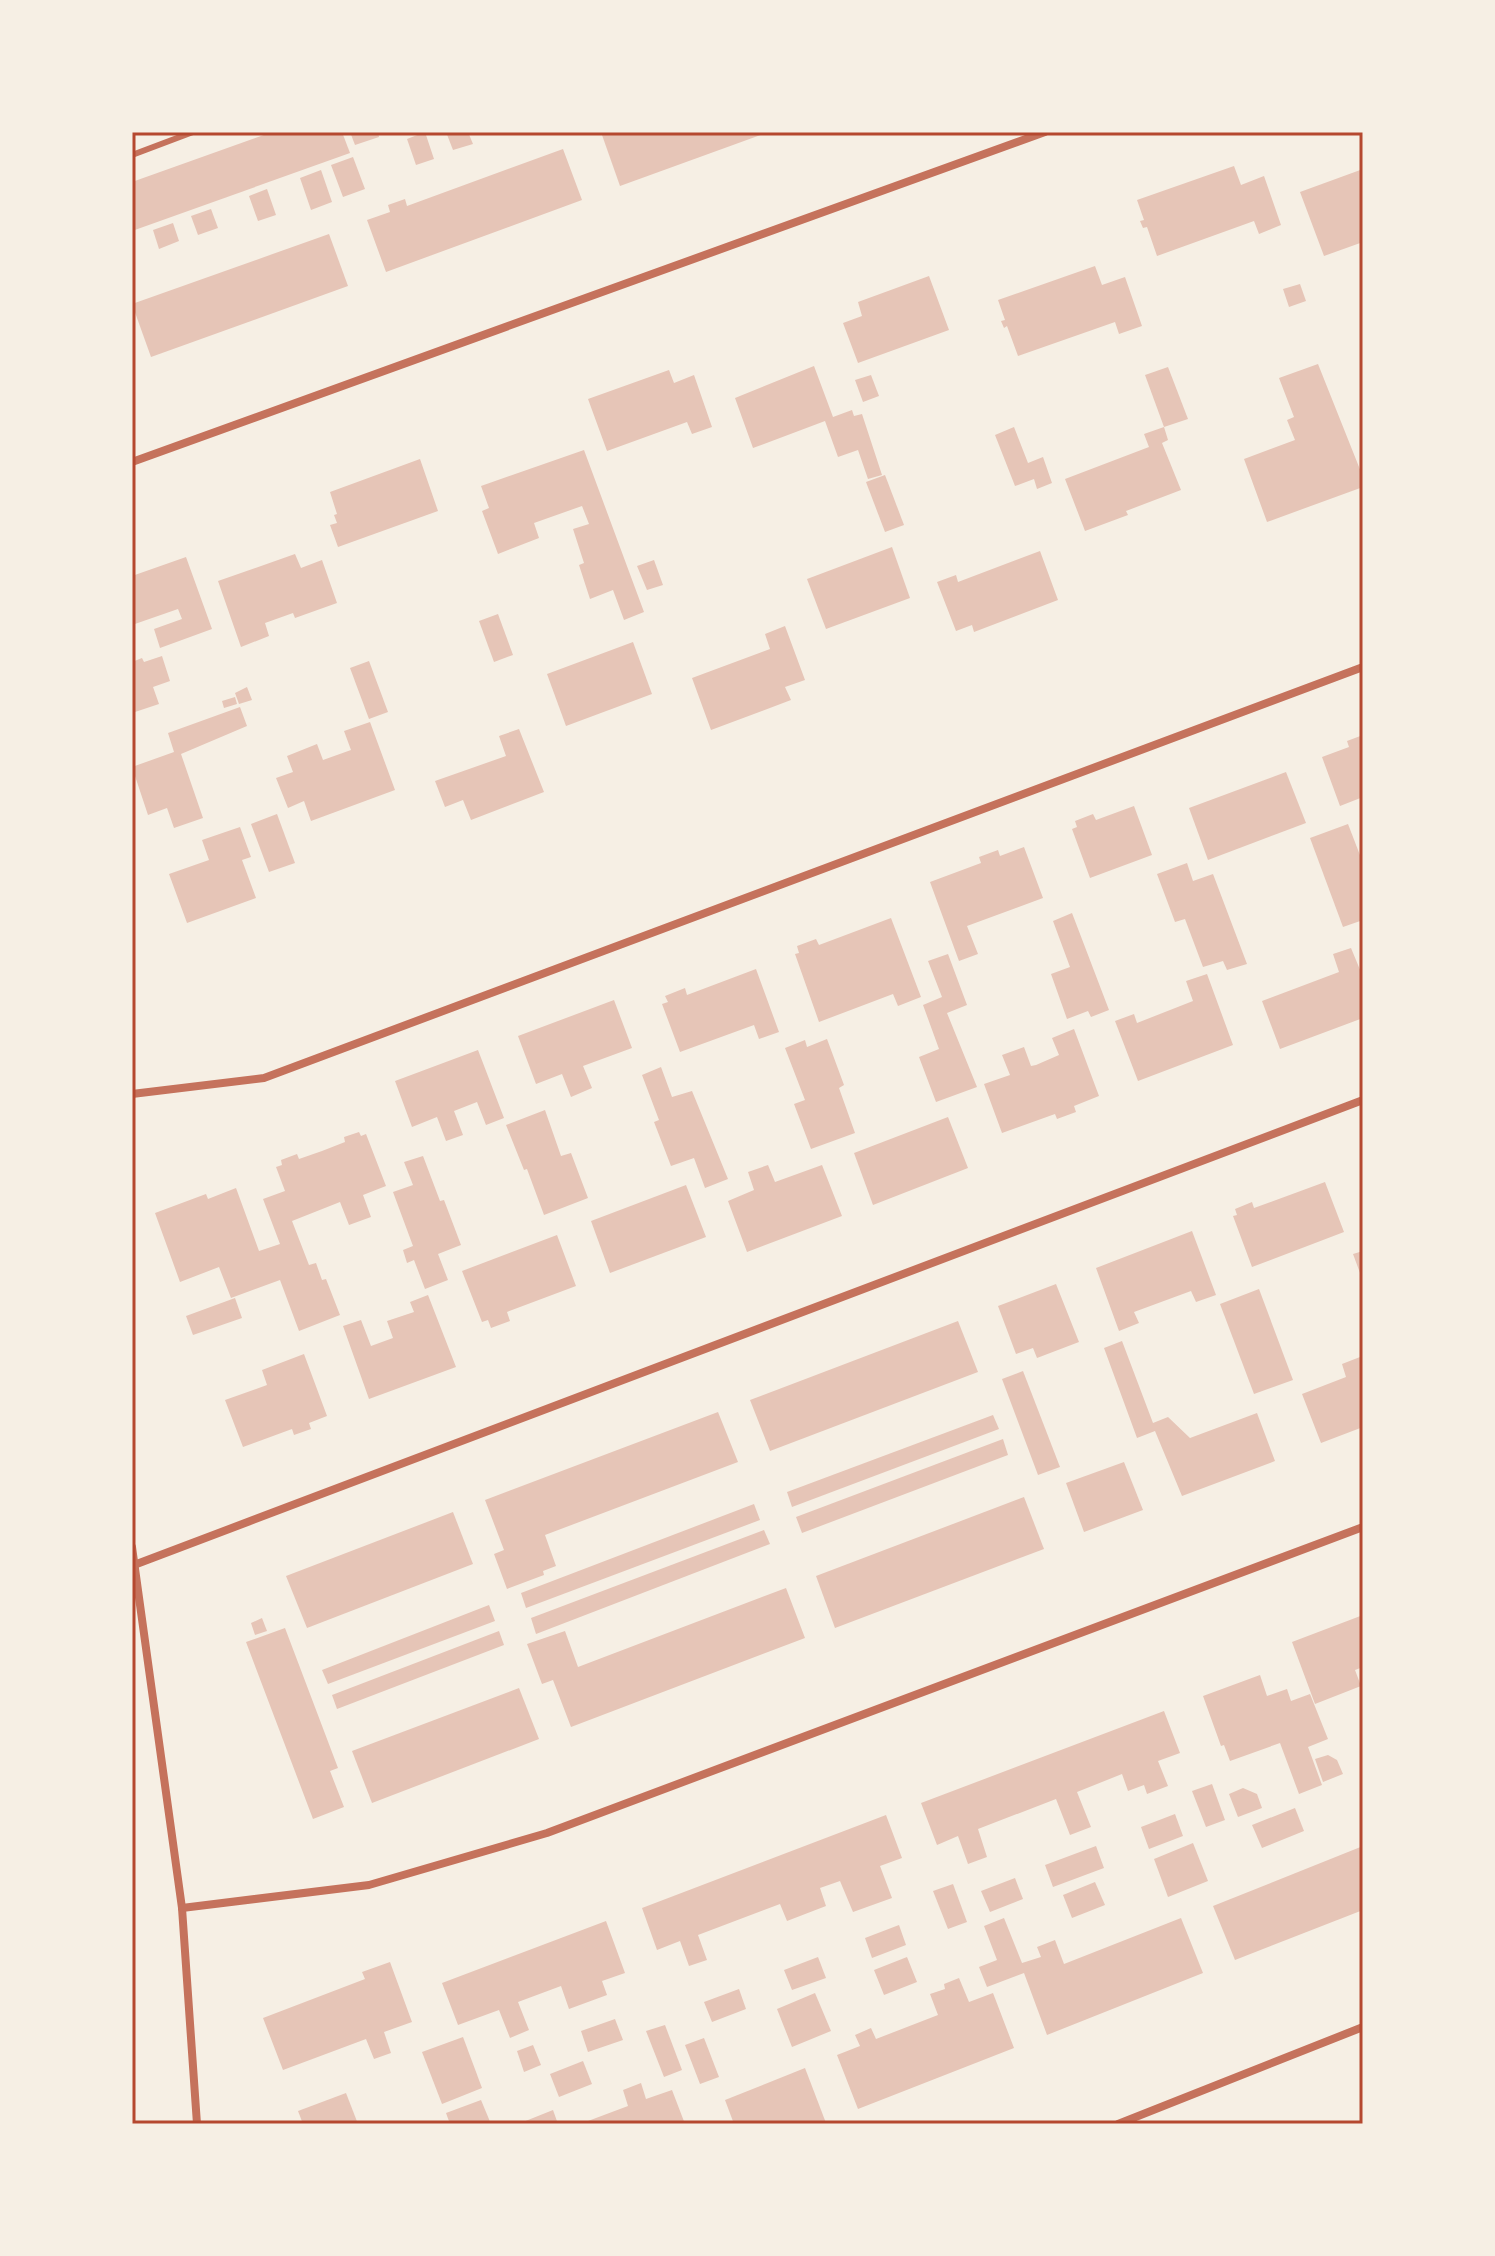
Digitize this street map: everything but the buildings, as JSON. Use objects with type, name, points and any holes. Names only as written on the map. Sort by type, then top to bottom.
[{"type":"street","points":[[132,462],[1045,132]]},
{"type":"street","points":[[132,1094],[264,1078],[1363,667]]},
{"type":"street","points":[[134,1565],[1363,1100]]},
{"type":"street","points":[[182,1908],[369,1885],[547,1833],[1363,1527]]},
{"type":"street","points":[[132,1547],[182,1908],[197,2124]]},
{"type":"street","points":[[1118,2124],[1363,2027]]},
{"type":"lane","points":[[132,155],[193,132]]}]
